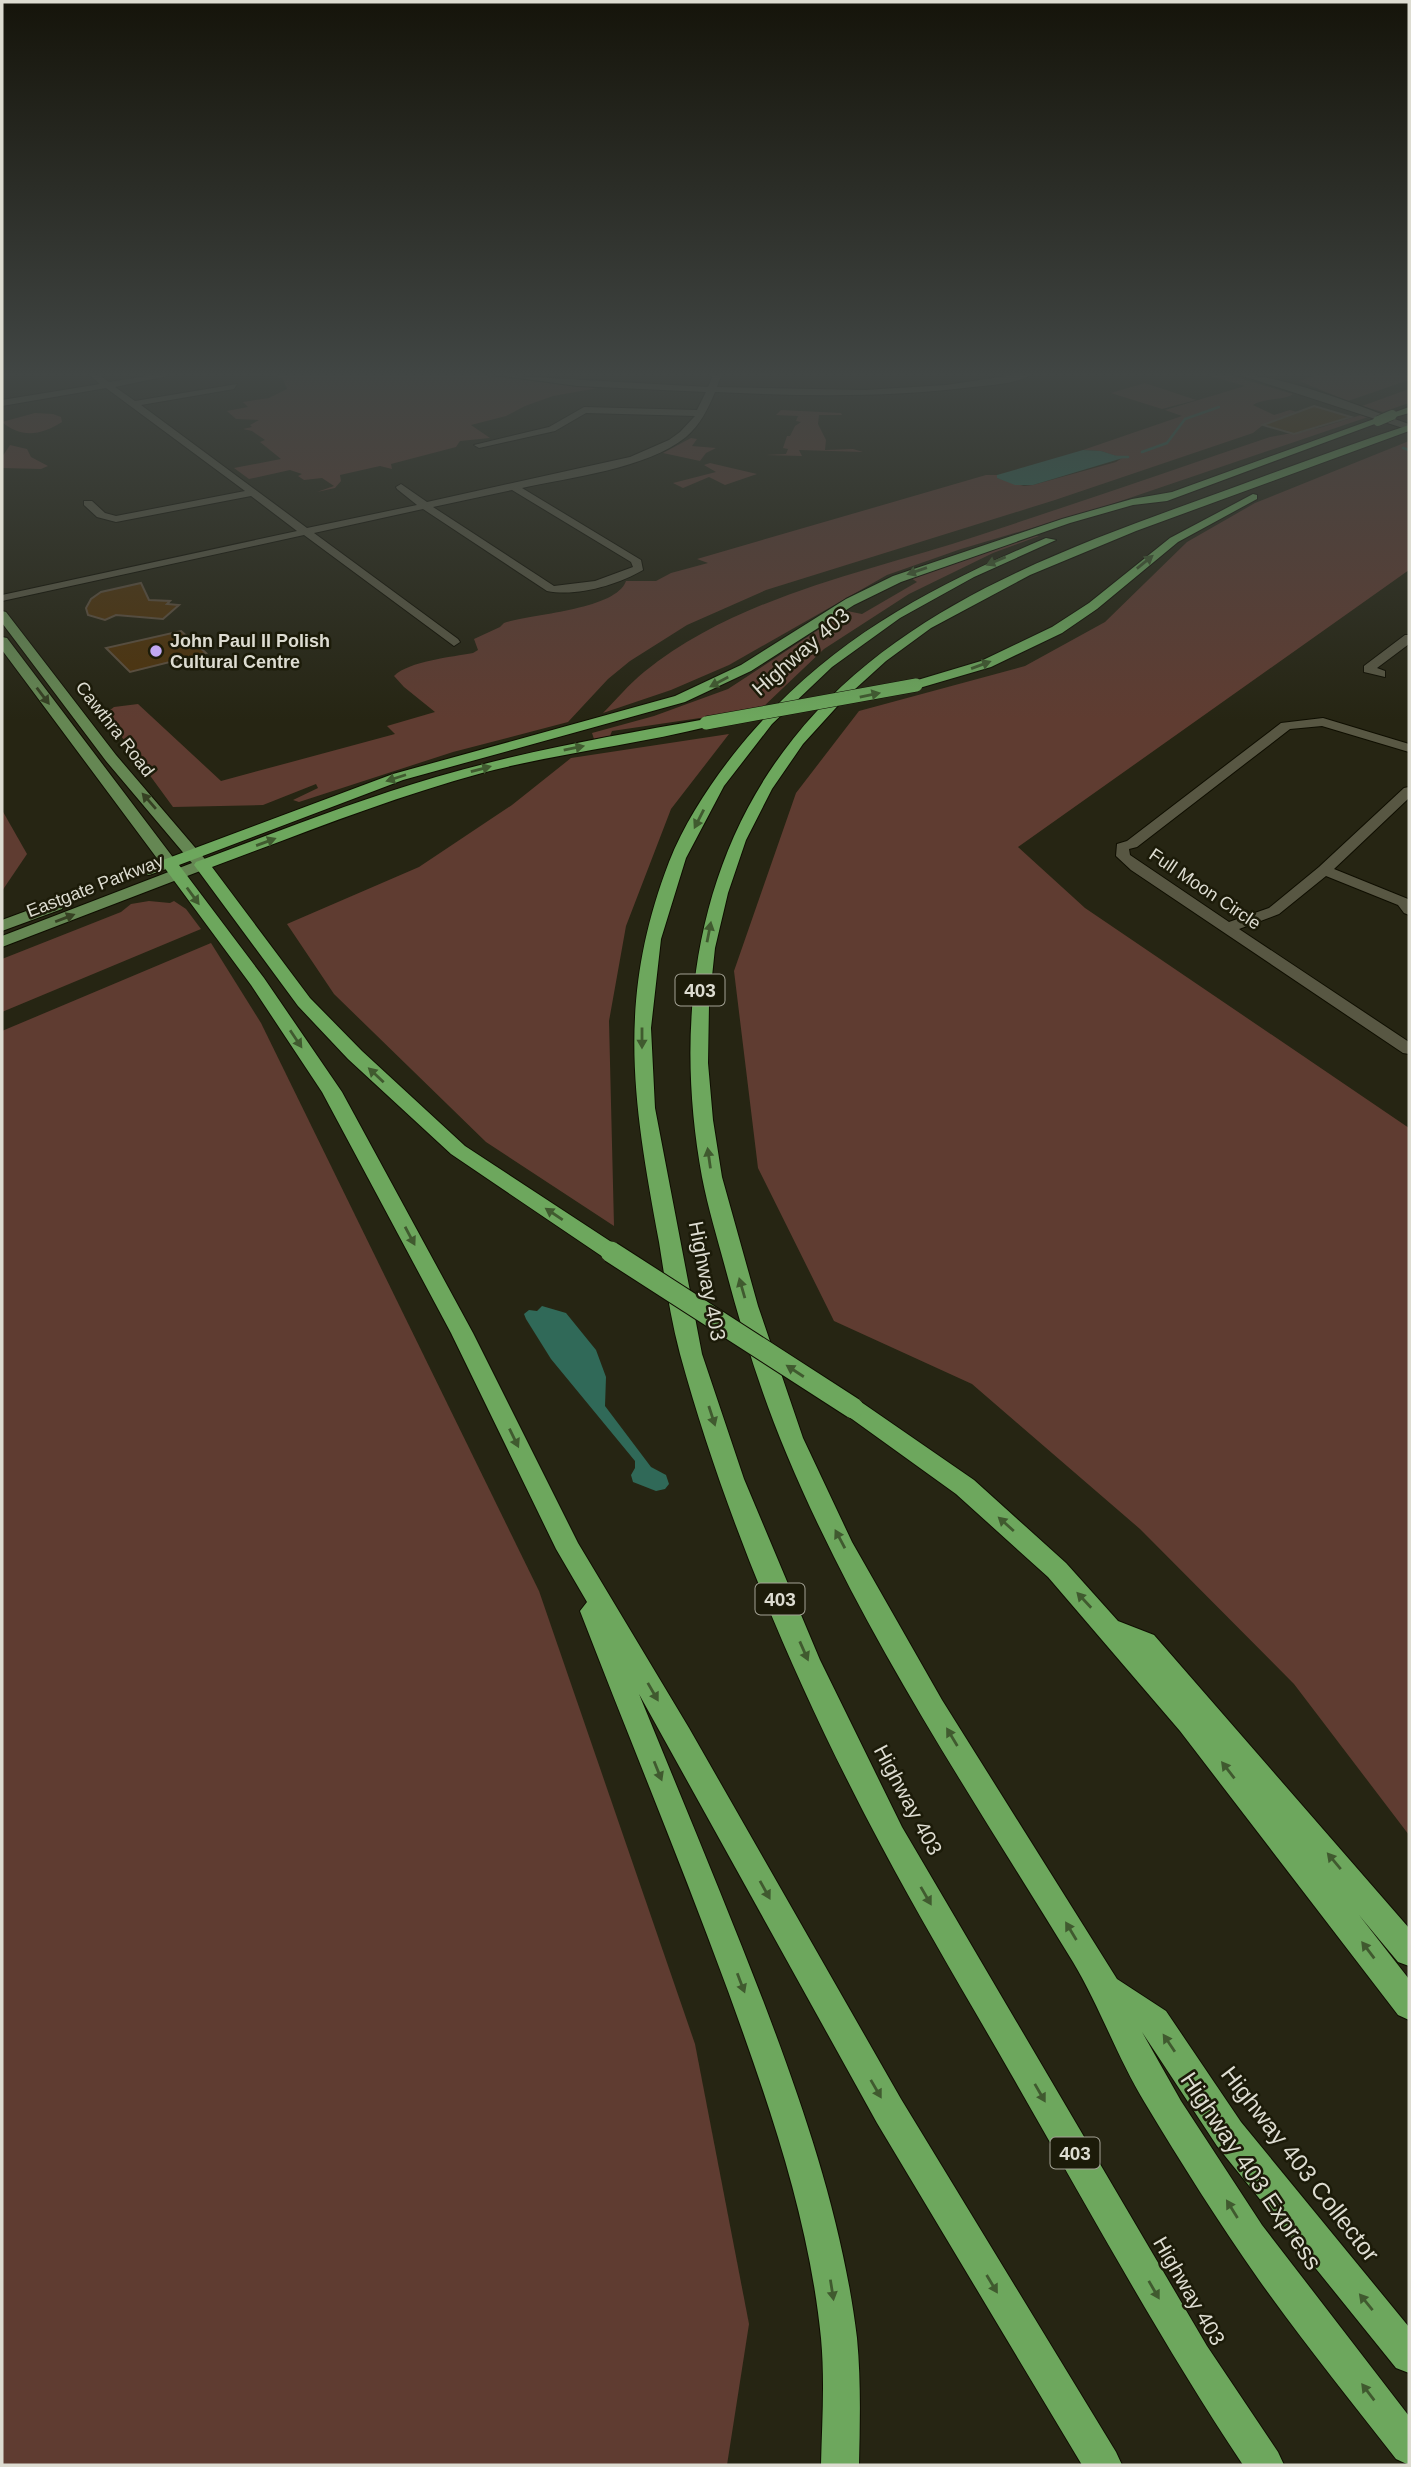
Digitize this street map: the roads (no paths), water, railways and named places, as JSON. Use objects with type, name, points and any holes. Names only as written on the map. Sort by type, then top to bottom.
[{"type":"highway","name":"Highway 403","points":[[1187,490],[1024,550],[957,578],[902,609],[846,647],[770,716],[716,787],[672,878],[654,940],[647,982],[642,1026],[642,1072],[648,1143],[690,1352],[739,1499],[776,1590],[849,1752],[892,1837],[1187,2347],[1265,2465]]},
{"type":"highway","name":"Highway 403","points":[[1107,1990],[893,1641],[814,1490],[782,1413],[749,1315],[712,1174],[700,1073],[699,1011],[705,953],[722,883],[744,826],[778,768],[813,723],[850,684],[881,658],[946,612],[1032,568],[1088,544],[1236,490]]},
{"type":"highway","points":[[197,859],[476,770],[574,747],[850,699],[916,685],[993,661],[1057,630],[1093,606],[1174,540],[1234,506],[1269,490]]},
{"type":"highway","points":[[197,859],[398,776],[680,699],[711,687],[746,668],[850,602],[897,579],[1003,541],[1106,509],[1174,495]]},
{"type":"highway","points":[[197,859],[303,1002],[355,1055],[458,1150],[853,1408],[965,1487],[1057,1570],[1112,1629],[1190,1722],[1409,2004]]},
{"type":"highway","points":[[173,869],[332,1092],[462,1333],[569,1549],[679,1737],[889,2111],[1103,2465]]},
{"type":"highway","points":[[569,1549],[704,1886],[799,2147],[820,2223],[835,2312],[840,2357],[840,2465]]},
{"type":"highway","points":[[1112,1629],[1145,1643],[1409,1951]]},
{"type":"highway","name":"Highway 403 Collector","points":[[1107,1990],[1155,2022],[1229,2134],[1409,2355]]},
{"type":"highway","name":"Highway 403 Express","points":[[1107,1990],[1140,2063],[1251,2240],[1409,2446]]},
{"type":"main road","name":"Cawthra Road","points":[[2,615],[111,758],[197,859]]},
{"type":"main road","name":"Cawthra Road","points":[[2,641],[173,869]]},
{"type":"main road","name":"Eastgate Parkway","points":[[2,942],[197,859]]},
{"type":"main road","name":"Eastgate Parkway","points":[[2,926],[173,869]]},
{"type":"street","points":[[248,490],[454,642]]},
{"type":"street","points":[[405,490],[551,589],[563,590],[581,586],[639,568],[636,560],[520,490]]},
{"type":"street","points":[[2,598],[495,490]]},
{"type":"street","points":[[88,503],[100,516],[116,519],[252,493]]},
{"type":"street","points":[[1381,674],[1368,669],[1409,638]]},
{"type":"street","name":"Full Moon Circle","points":[[1409,748],[1323,722],[1286,726],[1132,844],[1122,847],[1123,856],[1136,867],[1409,1049]]},
{"type":"street","points":[[1226,928],[1274,911],[1324,870],[1409,791]]},
{"type":"street","points":[[1391,810],[1409,816]]},
{"type":"street","points":[[1324,870],[1403,902],[1409,910]]},
{"type":"water","points":[[542,1306],[566,1313],[596,1350],[606,1377],[605,1406],[651,1467],[666,1475],[669,1484],[665,1489],[656,1491],[633,1482],[631,1475],[635,1461],[551,1359],[526,1319],[524,1314],[529,1310],[537,1311]]},
{"type":"place","name":"John Paul II Polish Cultural Centre","points":[[156,651]]}]
